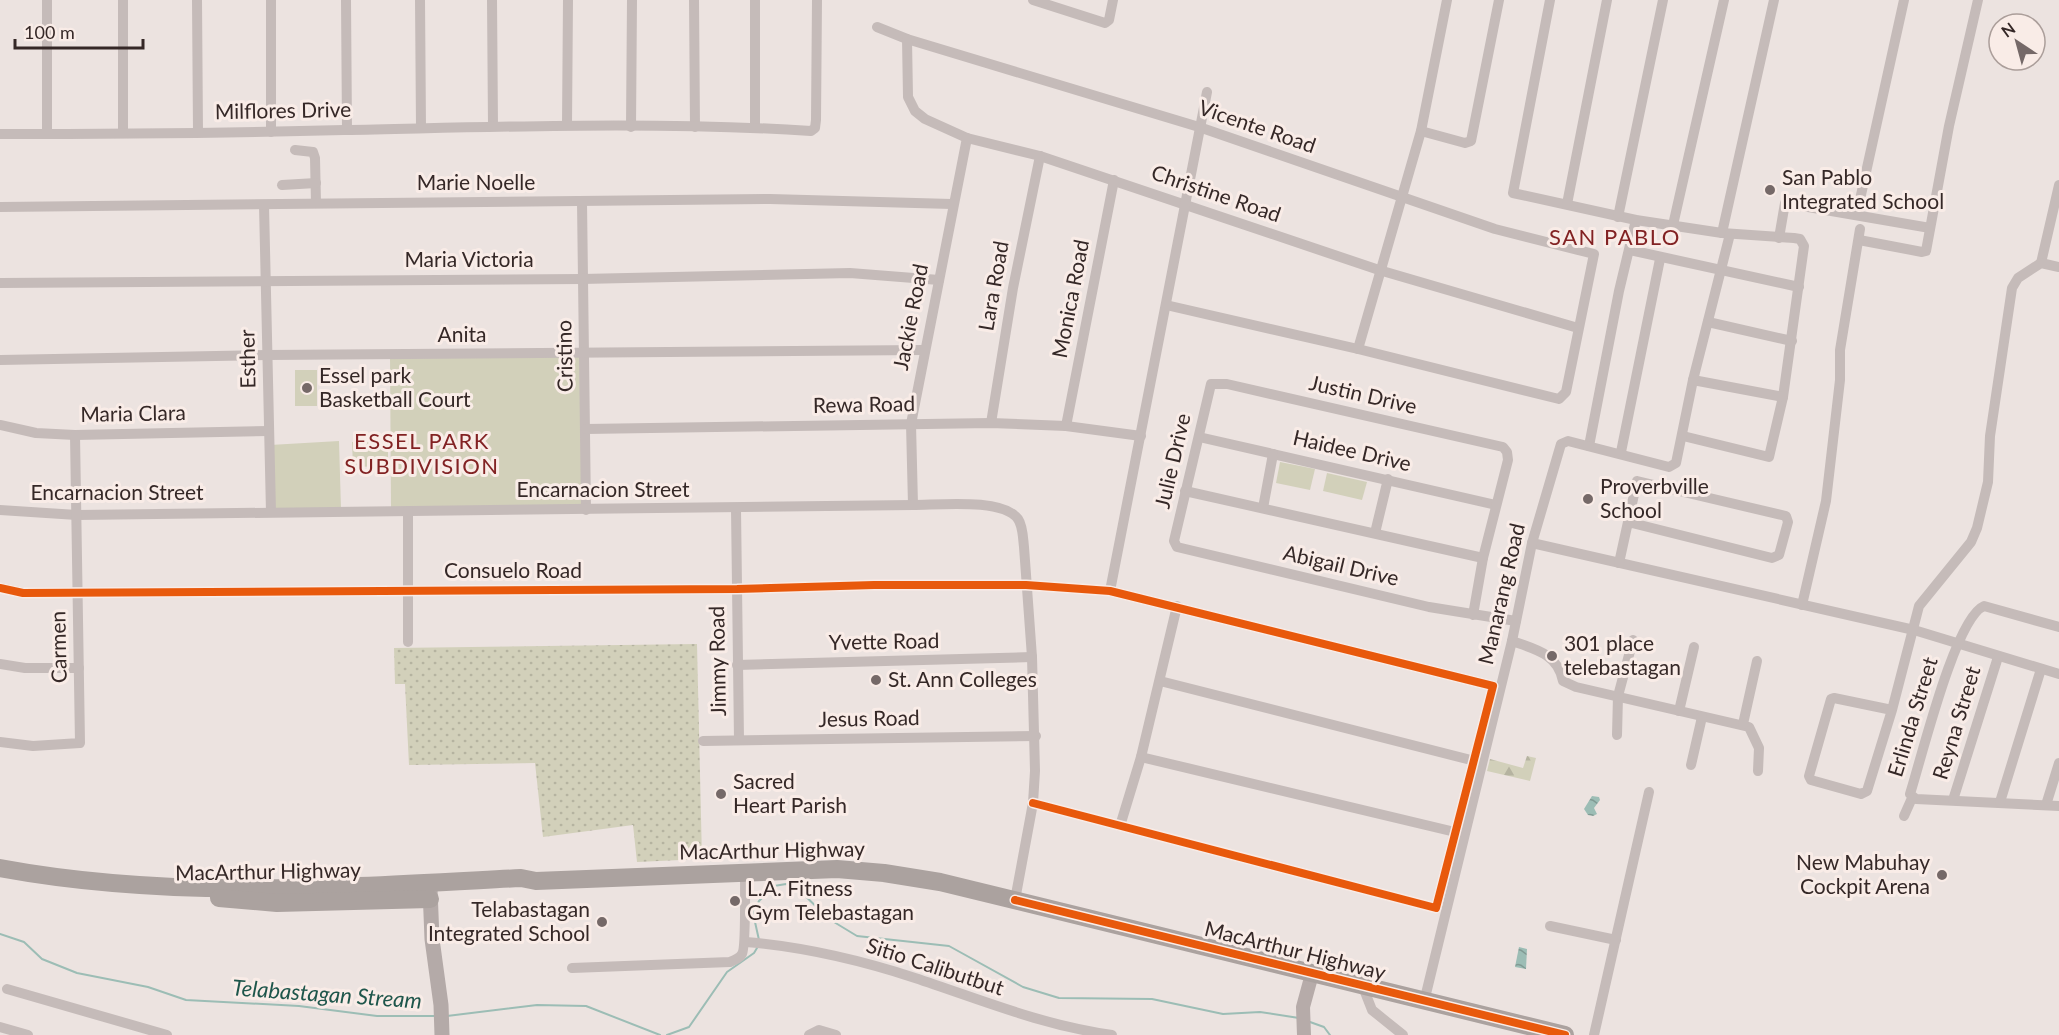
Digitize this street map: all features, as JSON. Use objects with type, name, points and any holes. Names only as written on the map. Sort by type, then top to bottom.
[{"type":"highway","name":"MacArthur Highway","points":[[1,874],[46,889],[209,897],[430,891],[521,878],[536,881],[745,872],[860,870],[926,879],[1565,1035]]},
{"type":"highway","name":"MacArthur Highway","points":[[1,874],[144,887],[430,891]]},
{"type":"main road","points":[[430,891],[432,939],[442,1030]]},
{"type":"street","points":[[47,0],[47,134]]},
{"type":"street","points":[[123,0],[123,132]]},
{"type":"street","points":[[197,0],[198,132]]},
{"type":"street","points":[[271,0],[271,132]]},
{"type":"street","points":[[346,0],[347,130]]},
{"type":"street","points":[[420,0],[421,127]]},
{"type":"street","points":[[492,0],[493,126]]},
{"type":"street","points":[[567,125],[568,0]]},
{"type":"street","points":[[631,127],[632,0]]},
{"type":"street","points":[[694,0],[694,128]]},
{"type":"street","points":[[755,0],[755,128]]},
{"type":"street","name":"Milflores Drive","points":[[0,134],[271,132],[567,125],[811,131],[815,128],[817,0]]},
{"type":"street","points":[[1033,0],[1105,23],[1108,20],[1113,0]]},
{"type":"street","points":[[1358,349],[1421,131],[1447,0]]},
{"type":"street","points":[[1421,131],[1465,143],[1471,141],[1499,0]]},
{"type":"street","points":[[1550,0],[1512,190],[1517,195],[1636,220],[1726,233],[1800,239],[1804,246],[1783,397],[1769,457],[1683,436]]},
{"type":"street","points":[[1567,204],[1607,0]]},
{"type":"street","points":[[1618,217],[1663,0]]},
{"type":"street","points":[[1673,225],[1724,0]]},
{"type":"street","points":[[1636,220],[1619,291],[1589,446],[1673,466],[1683,436],[1693,380],[1721,270],[1726,233],[1774,0]]},
{"type":"street","points":[[1857,213],[1904,0]]},
{"type":"street","points":[[1802,605],[1826,501],[1840,380],[1840,350],[1860,235],[1922,252],[1926,251],[1949,126],[1978,0]]},
{"type":"street","name":"Vicente Road","points":[[877,27],[907,39],[1199,127],[1495,229],[1594,254],[1578,328]]},
{"type":"street","name":"Christine Road","points":[[907,39],[908,97],[911,105],[925,119],[967,138],[1040,156],[1379,270],[1578,328]]},
{"type":"street","points":[[1110,591],[1142,436],[1207,92]]},
{"type":"street","name":"Jackie Road","points":[[913,505],[911,424],[952,204],[967,138]]},
{"type":"street","points":[[295,150],[313,152],[316,203]]},
{"type":"street","name":"Lara Road","points":[[991,423],[1013,288],[1040,156]]},
{"type":"street","name":"Monica Road","points":[[1066,426],[1114,180]]},
{"type":"street","points":[[282,185],[316,183]]},
{"type":"street","points":[[1892,710],[1832,698],[1809,776],[1811,780],[1861,794],[1867,791],[1892,710],[1919,606],[1971,542],[1977,528],[1988,482],[1990,436],[2012,288],[2018,278],[2041,263],[2054,229],[2059,185]]},
{"type":"street","name":"Marie Noelle","points":[[0,207],[770,198],[952,204]]},
{"type":"street","name":"Cristino","points":[[582,201],[586,510]]},
{"type":"street","points":[[1779,238],[1785,203],[1857,213],[1930,228]]},
{"type":"street","name":"Esther","points":[[264,205],[271,512]]},
{"type":"street","points":[[1630,250],[1660,259],[1799,286]]},
{"type":"street","points":[[1621,452],[1660,259]]},
{"type":"street","points":[[2041,263],[2059,267]]},
{"type":"street","name":"Maria Victoria","points":[[0,283],[582,279],[849,273],[939,280]]},
{"type":"street","points":[[1166,305],[1358,349],[1559,399],[1566,392],[1578,328]]},
{"type":"street","points":[[1708,322],[1792,341]]},
{"type":"street","name":"Anita","points":[[0,360],[267,355],[924,351]]},
{"type":"street","points":[[1693,380],[1783,397]]},
{"type":"street","name":"Justin Drive","points":[[1209,387],[1214,382],[1227,384],[1503,447],[1508,452],[1496,505]]},
{"type":"street","name":"Julie Drive","points":[[1175,544],[1209,387]]},
{"type":"street","name":"Rewa Road","points":[[586,429],[991,423],[1066,426],[1142,436]]},
{"type":"street","name":"Maria Clara","points":[[0,425],[36,434],[75,435],[268,431]]},
{"type":"street","name":"Carmen","points":[[0,742],[33,746],[80,743],[75,435]]},
{"type":"street","name":"Haidee Drive","points":[[1199,436],[1496,505]]},
{"type":"street","name":"Manarang Road","points":[[1424,1002],[1512,641],[1532,543],[1563,442],[1589,446]]},
{"type":"street","points":[[1263,508],[1273,454]]},
{"type":"street","points":[[1375,533],[1388,479]]},
{"type":"street","points":[[1619,563],[1636,481],[1640,480],[1786,516],[1788,522],[1779,555],[1772,558],[1628,522]]},
{"type":"street","name":"Abigail Drive","points":[[1185,491],[1483,558]]},
{"type":"street","points":[[1473,615],[1483,558],[1496,505]]},
{"type":"street","name":"Encarnacion Street","points":[[0,510],[78,515],[991,506],[1008,509],[1020,521],[1026,585]]},
{"type":"street","name":"Jimmy Road","points":[[736,508],[739,740]]},
{"type":"street","points":[[408,511],[408,642]]},
{"type":"street","points":[[1532,543],[1914,630],[2059,674]]},
{"type":"street","name":"Abigail Drive","points":[[1175,544],[1186,549],[1473,615],[1516,621]]},
{"type":"street","points":[[1015,900],[1033,803],[1036,736],[1026,585]]},
{"type":"street","name":"Consuelo Road","points":[[0,588],[23,593],[78,593],[1026,585],[1110,591],[1493,686],[1475,761]]},
{"type":"street","points":[[1120,826],[1141,757],[1177,606]]},
{"type":"street","name":"Erlinda Street","points":[[1904,816],[1914,799],[1910,794],[1956,643],[1974,614],[1984,606],[2059,627]]},
{"type":"street","points":[[1617,735],[1618,696],[1633,640]]},
{"type":"street","points":[[1512,641],[1540,650],[1557,662],[1566,684],[1749,727],[1757,740],[1760,756],[1758,771]]},
{"type":"street","points":[[1679,711],[1694,648]]},
{"type":"street","name":"Yvette Road","points":[[737,665],[1032,657]]},
{"type":"street","name":"Reyna Street","points":[[1953,800],[1998,657]]},
{"type":"street","points":[[1743,724],[1757,660]]},
{"type":"street","points":[[0,664],[25,669],[79,668]]},
{"type":"street","points":[[2000,802],[2041,669]]},
{"type":"street","points":[[1033,803],[1436,908],[1475,761],[1160,681]]},
{"type":"street","points":[[1691,765],[1702,717]]},
{"type":"street","name":"Jesus Road","points":[[703,741],[1036,736]]},
{"type":"street","points":[[1141,757],[1455,832]]},
{"type":"street","points":[[2046,805],[2059,763]]},
{"type":"street","points":[[1594,1035],[1649,792]]},
{"type":"street","points":[[1914,799],[2059,806]]},
{"type":"street","points":[[572,968],[730,962],[743,953],[749,942],[743,927],[745,872]]},
{"type":"street","points":[[1550,926],[1616,940]]},
{"type":"street","name":"Sitio Calibutbut","points":[[749,942],[793,945],[837,956],[915,978],[1001,1010],[1068,1029],[1112,1035]]},
{"type":"street","points":[[1304,1032],[1304,1007],[1312,974]]},
{"type":"street","points":[[1363,987],[1372,1010],[1403,1035]]},
{"type":"street","points":[[7,989],[167,1035]]},
{"type":"street","points":[[0,1027],[28,1035]]},
{"type":"street","points":[[809,1035],[819,1030],[836,1035]]},
{"type":"green space","points":[[582,356],[582,507],[391,508],[390,357]]},
{"type":"green space","points":[[295,370],[317,370],[317,406],[295,406]]},
{"type":"green space","points":[[339,441],[341,509],[272,511],[270,445]]},
{"type":"green space","points":[[352,442],[388,442],[388,466],[353,467]]},
{"type":"green space","points":[[1280,462],[1315,469],[1310,490],[1276,483]]},
{"type":"green space","points":[[1327,473],[1367,482],[1362,500],[1323,491]]},
{"type":"green space","points":[[697,644],[702,859],[637,862],[633,825],[543,837],[535,763],[409,765],[405,684],[395,684],[394,648]]},
{"type":"green space","points":[[1527,756],[1536,758],[1530,781],[1487,771],[1490,759],[1523,768]]},
{"type":"water","points":[[1592,796],[1599,797],[1600,800],[1594,808],[1597,814],[1593,816],[1588,815],[1584,809]]},
{"type":"water","points":[[1519,947],[1527,949],[1526,969],[1515,967]]},
{"type":"waterway","name":"Telabastagan Stream","points":[[759,940],[753,913],[759,901],[774,886],[786,884],[796,887],[829,919],[857,936],[949,946],[1023,987],[1059,998],[1152,999],[1223,1014],[1260,1012],[1299,1018]]},
{"type":"waterway","name":"Telabastagan Stream","points":[[0,934],[24,942],[42,959],[77,973],[148,987],[186,1000],[299,1006],[377,1016],[435,1016]]},
{"type":"waterway","name":"Telabastagan Stream","points":[[667,1035],[689,1027],[727,972],[754,953],[757,948]]},
{"type":"waterway","name":"Telabastagan Stream","points":[[447,1016],[537,1005],[586,1006],[660,1035]]},
{"type":"waterway","name":"Telabastagan Stream","points":[[1310,1022],[1324,1027],[1330,1035]]},
{"type":"cycle path","points":[[0,588],[23,593],[1026,585],[1110,591],[1493,686],[1436,908],[1033,803]]},
{"type":"cycle path","points":[[1015,900],[1565,1035]]},
{"type":"place","name":"San Pablo Integrated School","points":[[1770,190]]},
{"type":"place","name":"Essel park Basketball Court","points":[[307,388]]},
{"type":"place","name":"Proverbville School","points":[[1588,499]]},
{"type":"place","name":"301 place telebastagan","points":[[1552,656]]},
{"type":"place","name":"St. Ann Colleges","points":[[876,680]]},
{"type":"place","name":"Sacred Heart Parish","points":[[721,794]]},
{"type":"place","name":"New Mabuhay Cockpit Arena","points":[[1942,875]]},
{"type":"place","name":"L.A. Fitness Gym Telebastagan","points":[[735,901]]},
{"type":"place","name":"Telabastagan Integrated School","points":[[602,922]]},
{"type":"district","name":"SAN PABLO","points":[[1615,237]]},
{"type":"district","name":"ESSEL PARK SUBDIVISION","points":[[422,454]]}]
